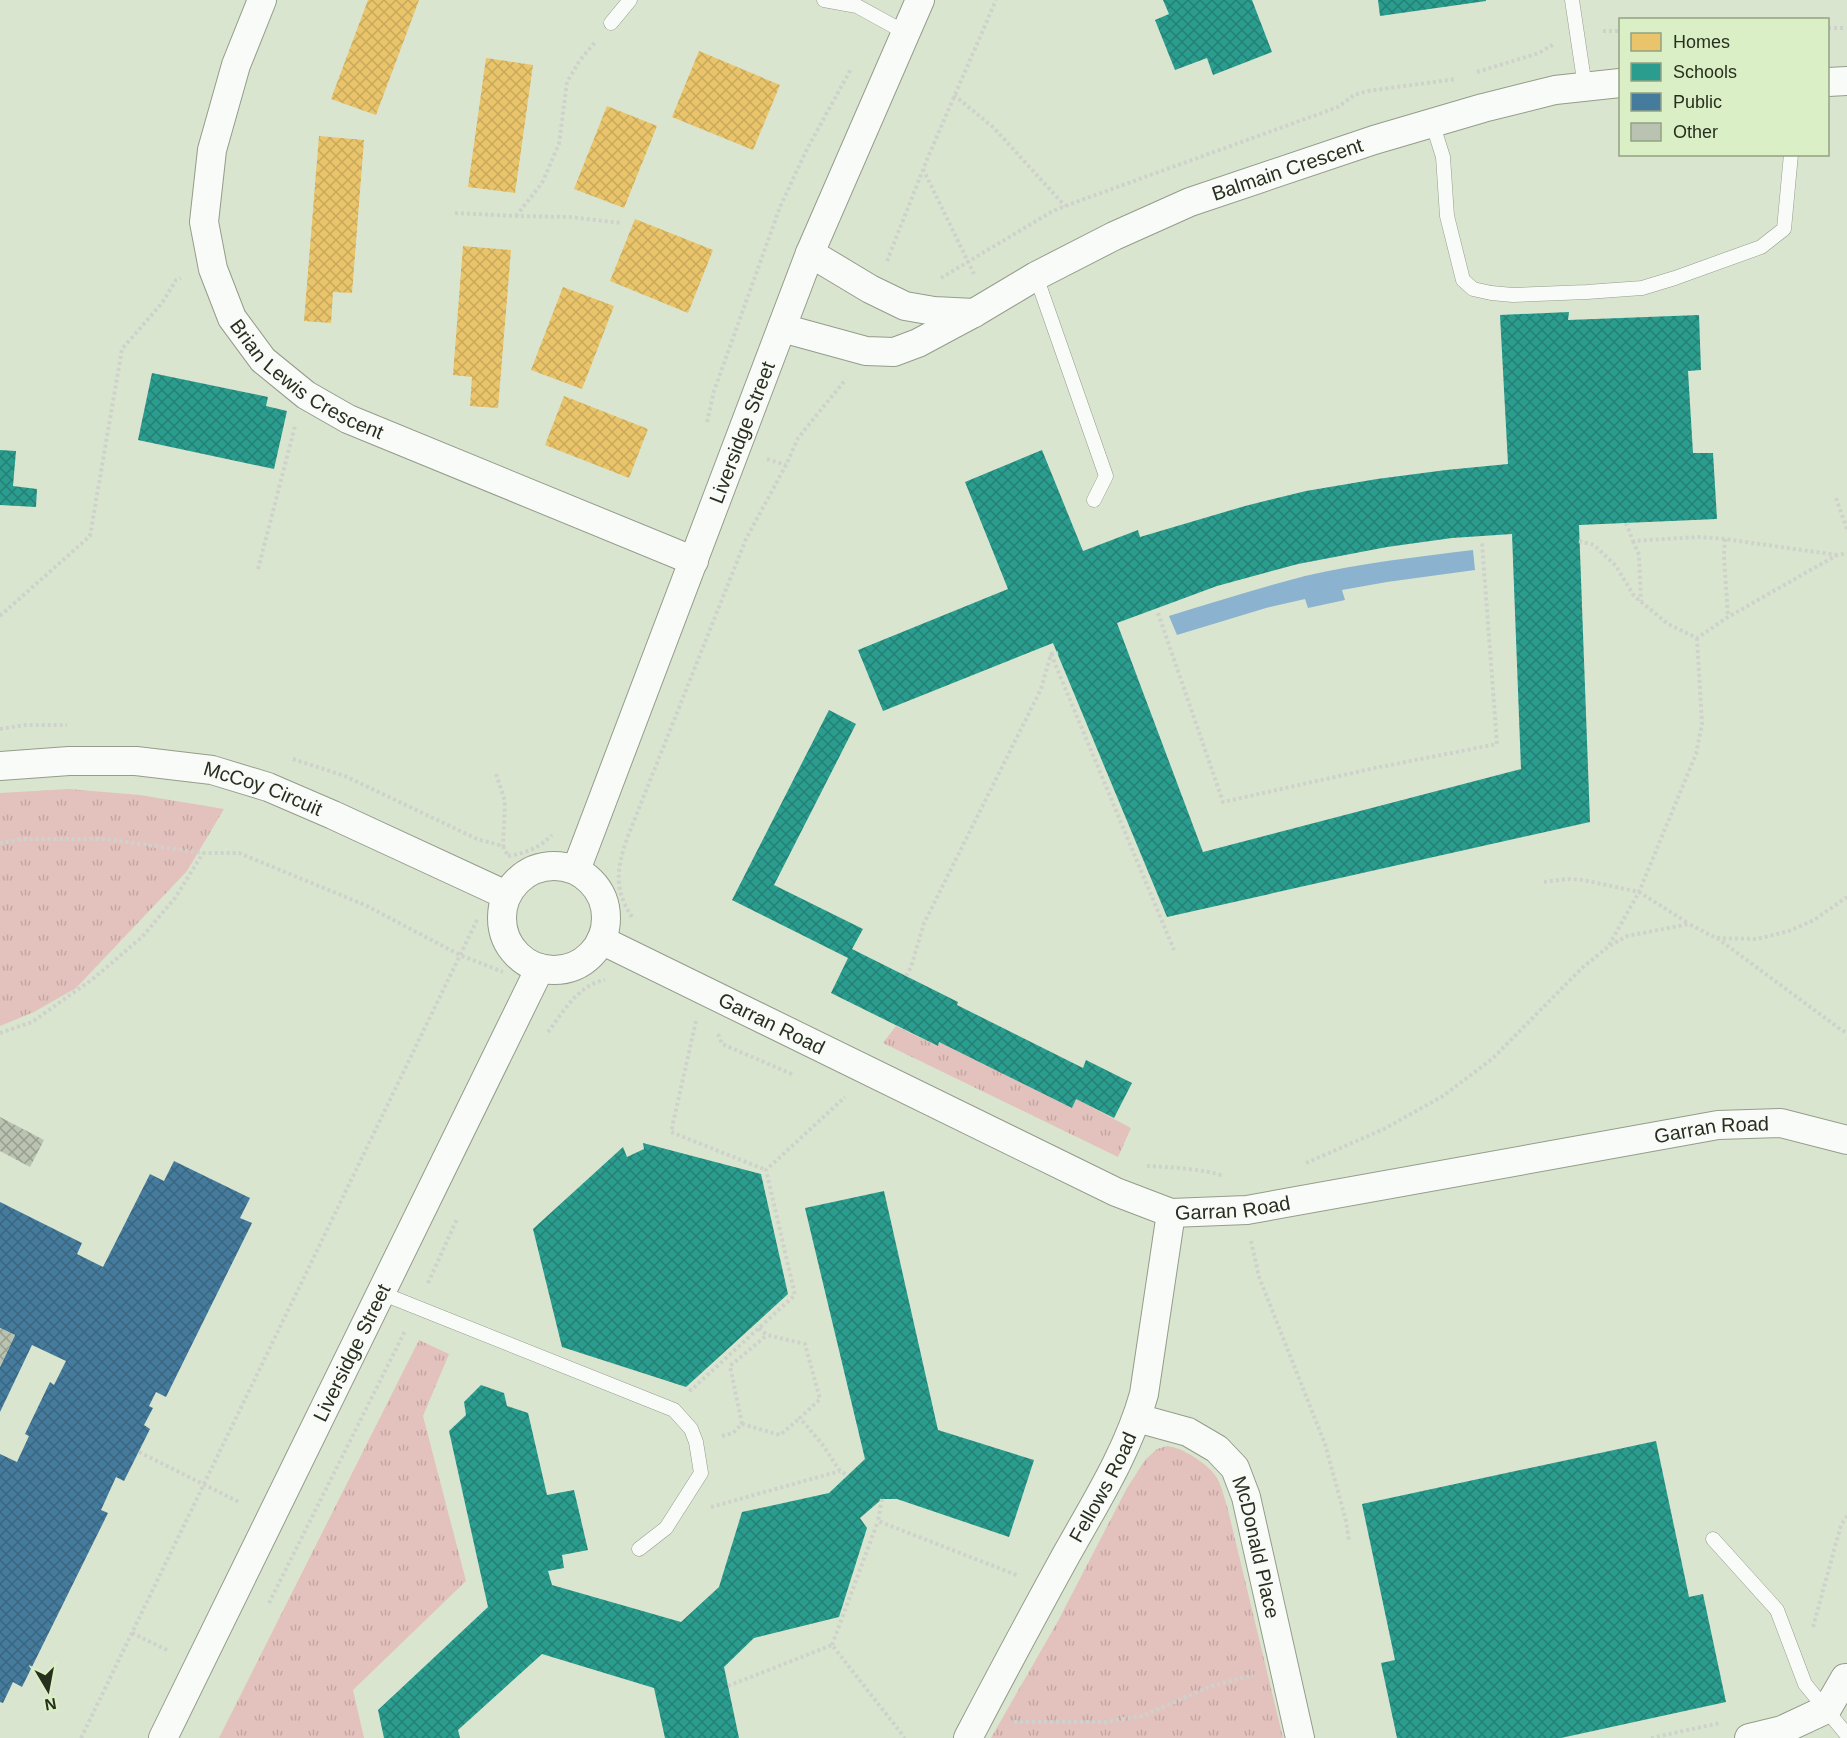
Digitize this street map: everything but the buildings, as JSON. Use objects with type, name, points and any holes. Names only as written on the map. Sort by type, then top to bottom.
[{"type":"street","name":"Brian Lewis Crescent","points":[[262,0],[236,65],[212,150],[204,222],[213,269],[232,318],[264,360],[303,393],[348,419],[694,561]]},
{"type":"street","name":"Liversidge Street","points":[[576,870],[810,253],[920,0]]},
{"type":"street","points":[[1829,82],[1847,81]]},
{"type":"street","name":"Balmain Crescent","points":[[782,328],[866,351],[894,352],[918,344],[1036,276],[1114,236],[1190,202],[1432,122],[1555,90],[1619,83]]},
{"type":"street","points":[[810,253],[876,292],[905,306],[934,311],[981,309]]},
{"type":"street","name":"McCoy Circuit","points":[[0,766],[69,761],[136,761],[212,770],[268,787],[333,814],[506,896]]},
{"type":"street","points":[[559,865],[576,870],[592,881],[602,896],[606,922],[602,940],[591,955],[576,966],[558,970],[531,965],[508,944],[502,925],[506,896],[517,881],[532,870],[559,865]]},
{"type":"street","name":"Garran Road","points":[[602,940],[1116,1192],[1171,1213],[1247,1210],[1718,1125],[1781,1124],[1847,1140]]},
{"type":"street","name":"Liversidge Street","points":[[163,1738],[540,968]]},
{"type":"street","name":"Fellows Road","points":[[972,1730],[1110,1477],[1137,1418],[1144,1394],[1171,1213]]},
{"type":"street","name":"McDonald Place","points":[[1137,1418],[1188,1432],[1217,1449],[1235,1468],[1246,1497],[1300,1738]]},
{"type":"street","points":[[1749,1738],[1782,1730],[1827,1709],[1845,1678]]},
{"type":"lane","points":[[611,23],[630,0]]},
{"type":"lane","points":[[824,0],[857,6],[906,33]]},
{"type":"lane","points":[[1572,0],[1585,87]]},
{"type":"lane","points":[[1432,122],[1443,157],[1447,216],[1463,280],[1473,289],[1491,293],[1513,295],[1642,288],[1761,247],[1784,229],[1791,156]]},
{"type":"lane","points":[[1036,276],[1106,476],[1094,500]]},
{"type":"lane","points":[[381,1293],[674,1410],[691,1428],[701,1473],[666,1528],[639,1549]]},
{"type":"lane","points":[[1713,1539],[1777,1610],[1805,1684],[1847,1735]]},
{"type":"path","points":[[876,292],[923,169],[996,0]]},
{"type":"path","points":[[516,216],[542,183],[559,144],[567,82],[580,60],[611,23]]},
{"type":"path","points":[[1829,28],[1846,28]]},
{"type":"path","points":[[954,96],[994,128],[1065,206]]},
{"type":"path","points":[[923,169],[981,309]]},
{"type":"path","points":[[455,213],[570,217],[621,223]]},
{"type":"path","points":[[0,616],[90,536],[122,349],[162,303],[176,280],[213,269]]},
{"type":"path","points":[[636,922],[623,903],[618,872],[628,836],[746,539],[798,438],[849,375]]},
{"type":"path","points":[[258,569],[303,393]]},
{"type":"path","points":[[1836,498],[1847,529]]},
{"type":"path","points":[[1626,523],[1639,555],[1641,601]]},
{"type":"path","points":[[1633,541],[1698,537],[1838,555]]},
{"type":"path","points":[[1725,539],[1728,617]]},
{"type":"path","points":[[1579,541],[1594,545],[1616,566],[1634,596],[1668,624],[1697,638]]},
{"type":"path","points":[[1158,613],[1223,802],[1497,744],[1482,543]]},
{"type":"path","points":[[1697,638],[1728,617],[1838,555],[1847,553]]},
{"type":"path","points":[[1609,946],[1639,892],[1696,754],[1702,724],[1697,638]]},
{"type":"path","points":[[1051,654],[1058,653]]},
{"type":"path","points":[[1051,654],[1174,950]]},
{"type":"path","points":[[906,976],[911,967],[924,923],[1041,689],[1051,654]]},
{"type":"path","points":[[495,774],[505,801],[503,846]]},
{"type":"path","points":[[508,856],[526,853],[543,844],[556,831]]},
{"type":"path","points":[[0,843],[22,839],[106,839],[203,853],[239,853],[365,905],[460,955],[81,1738]]},
{"type":"path","points":[[0,1033],[32,1022],[94,978],[142,937],[175,898],[203,853]]},
{"type":"path","points":[[1545,882],[1567,879],[1583,880],[1639,892],[1689,924],[1716,938],[1847,1033]]},
{"type":"path","points":[[1716,938],[1757,939],[1789,931],[1814,920],[1847,897]]},
{"type":"path","points":[[1301,1165],[1384,1128],[1443,1096],[1492,1059],[1582,968],[1609,946],[1627,936],[1689,924]]},
{"type":"path","points":[[546,1036],[581,991],[607,979]]},
{"type":"path","points":[[698,1011],[671,1131],[766,1170]]},
{"type":"path","points":[[715,1027],[722,1044],[804,1079]]},
{"type":"path","points":[[766,1170],[845,1096],[874,1073]]},
{"type":"path","points":[[835,1092],[855,1100]]},
{"type":"path","points":[[1143,1166],[1215,1173],[1243,1184],[1248,1229],[1259,1277],[1325,1444],[1346,1521],[1349,1541]]},
{"type":"path","points":[[643,1397],[650,1381],[692,1390],[795,1296],[766,1170]]},
{"type":"path","points":[[265,1612],[417,1308],[460,1212]]},
{"type":"path","points":[[742,1424],[780,1434],[820,1399],[805,1344],[767,1335],[759,1328]]},
{"type":"path","points":[[742,1424],[730,1366],[767,1335]]},
{"type":"path","points":[[800,1418],[822,1444],[840,1471],[847,1475]]},
{"type":"path","points":[[696,1443],[733,1433],[742,1424]]},
{"type":"path","points":[[139,1452],[271,1517]]},
{"type":"path","points":[[673,1517],[840,1471]]},
{"type":"path","points":[[728,1686],[832,1645],[878,1521],[882,1499]]},
{"type":"path","points":[[878,1521],[1048,1588]]},
{"type":"path","points":[[132,1633],[199,1665]]},
{"type":"path","points":[[832,1645],[905,1738]]},
{"type":"path","points":[[972,1730],[1105,1722],[1142,1716],[1212,1686],[1284,1668]]},
{"type":"green space","points":[[69,789],[140,795],[224,809],[187,871],[76,988],[34,1012],[0,1026],[0,793]]},
{"type":"green space","points":[[896,1026],[937,1046],[939,1042],[1072,1108],[1076,1099],[1131,1128],[1118,1157],[883,1043]]},
{"type":"green space","points":[[419,1340],[449,1354],[423,1416],[466,1581],[353,1690],[364,1738],[219,1738]]},
{"type":"green space","points":[[1167,1446],[1188,1453],[1202,1462],[1217,1478],[1220,1485],[1283,1738],[991,1738],[1058,1621],[1127,1488],[1145,1460],[1157,1449]]},
{"type":"water","points":[[1473,550],[1475,570],[1342,590],[1345,600],[1308,608],[1305,599],[1266,608],[1177,635],[1169,616],[1326,571]]}]
